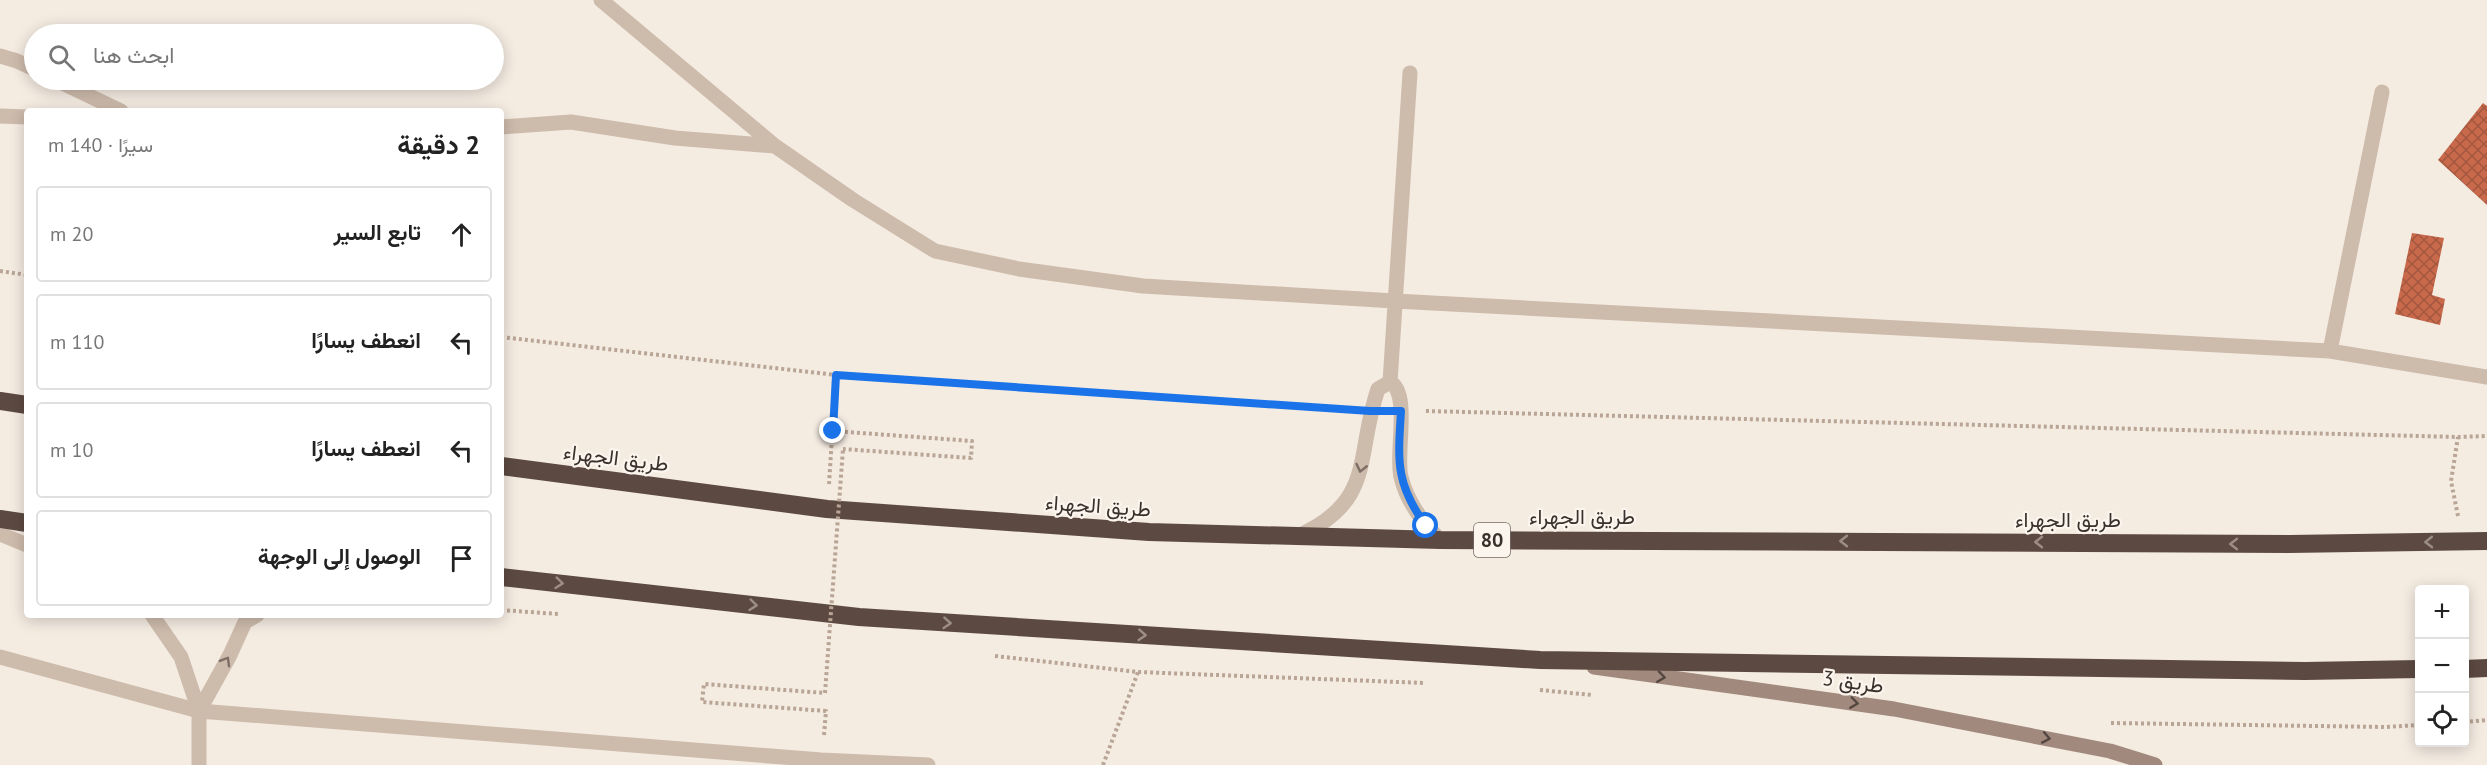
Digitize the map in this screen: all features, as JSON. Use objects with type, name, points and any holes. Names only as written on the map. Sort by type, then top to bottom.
[{"type":"highway","points":[[0,401],[24,405]]},
{"type":"highway","name":"طريق الجهراء","points":[[504,466],[827,508],[1149,532],[1440,540],[2289,544],[2487,541]]},
{"type":"highway","points":[[0,519],[24,523]]},
{"type":"highway","points":[[504,577],[859,617],[1540,660],[2305,671],[2415,669]]},
{"type":"highway","points":[[2469,669],[2487,668]]},
{"type":"street","points":[[601,0],[775,146],[853,200],[936,251],[1018,269],[1143,286],[2330,351],[2487,376]]},
{"type":"street","points":[[0,56],[24,65]]},
{"type":"street","points":[[1390,382],[1410,73]]},
{"type":"street","points":[[77,90],[115,108]]},
{"type":"street","points":[[2330,351],[2382,92]]},
{"type":"street","points":[[0,116],[24,117]]},
{"type":"street","points":[[504,128],[571,122],[675,138],[775,146]]},
{"type":"street","points":[[1297,537],[1328,520],[1351,494],[1362,470],[1370,411],[1378,389],[1390,382]]},
{"type":"street","points":[[1390,382],[1400,393],[1398,459],[1401,477],[1415,511],[1440,540]]},
{"type":"street","points":[[0,534],[24,544]]},
{"type":"street","points":[[154,618],[181,657],[199,711],[199,765]]},
{"type":"street","points":[[199,711],[230,655],[245,622],[252,618]]},
{"type":"street","points":[[0,657],[199,711],[821,760],[928,765]]},
{"type":"street","name":"طريق 3","points":[[1540,660],[1894,709],[2110,751],[2155,765]]},
{"type":"path","points":[[0,271],[24,275]]},
{"type":"path","points":[[504,337],[836,375],[1370,411]]},
{"type":"path","points":[[827,508],[836,375]]},
{"type":"path","points":[[1401,411],[2487,436]]},
{"type":"path","points":[[826,711],[702,702],[704,684],[825,693],[843,449],[971,458],[972,441],[833,431]]},
{"type":"path","points":[[2458,437],[2451,481],[2464,542]]},
{"type":"path","points":[[1103,765],[1138,672]]},
{"type":"path","points":[[2469,722],[2487,720]]},
{"type":"building","points":[[2483,103],[2487,106],[2487,205],[2438,160]]},
{"type":"building","points":[[2412,233],[2444,238],[2432,295],[2445,299],[2440,325],[2395,314]]},
{"type":"route","points":[[833,431],[836,375],[1370,411],[1401,411],[1398,459],[1401,477],[1406,494],[1426,526]]}]
